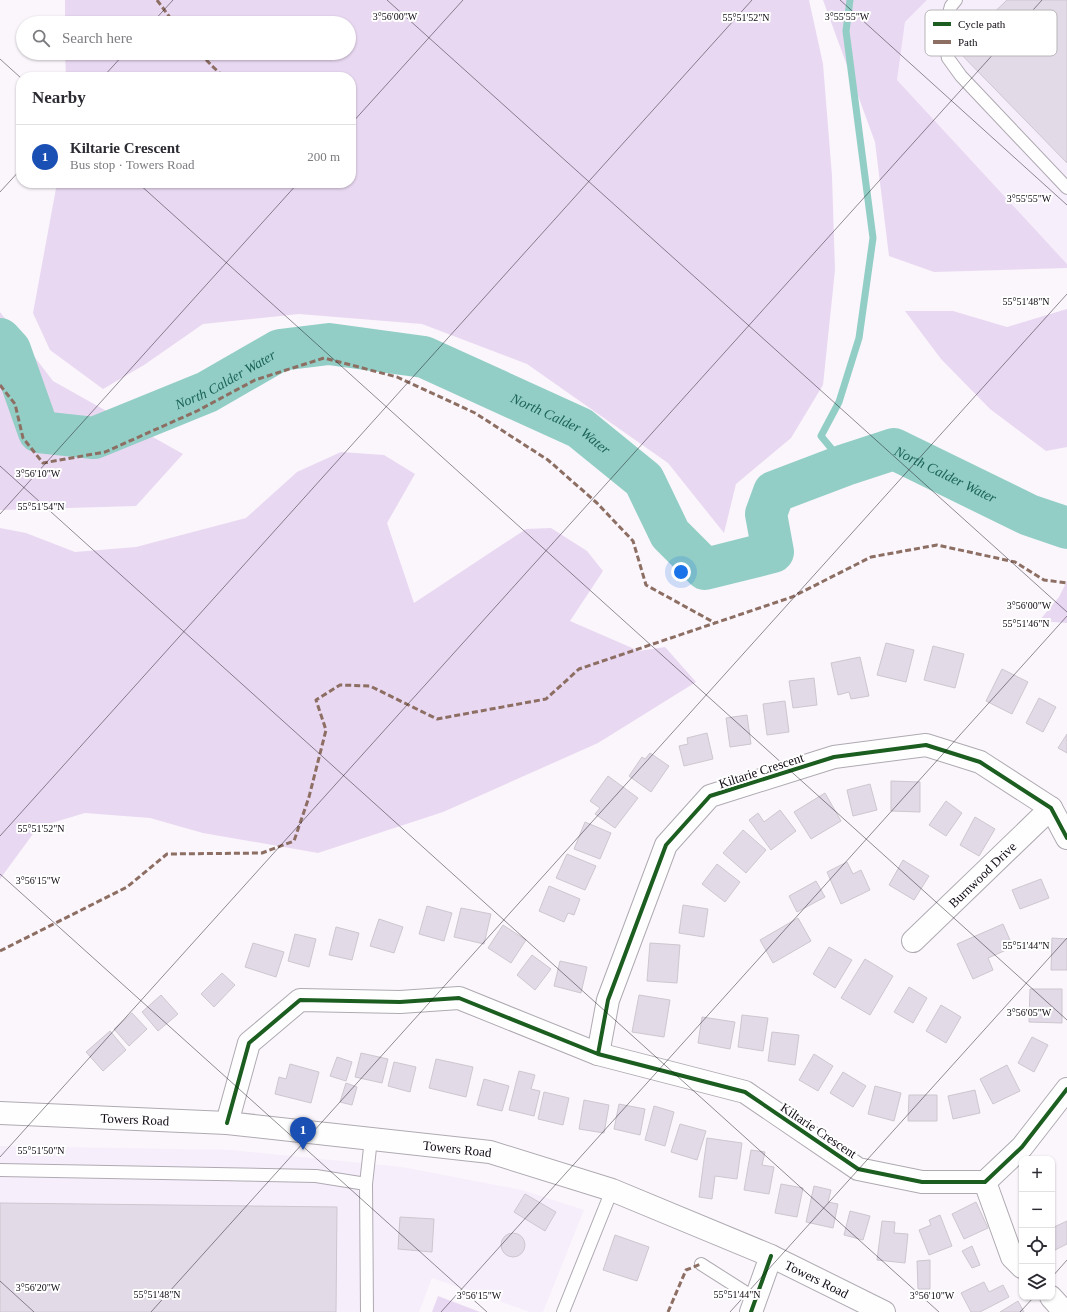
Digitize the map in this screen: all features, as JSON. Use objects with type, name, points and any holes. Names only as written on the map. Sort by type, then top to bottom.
[{"type":"street","name":"Kiltarie Crescent","points":[[598,1054],[608,1000],[666,845],[710,796],[834,757],[926,745],[980,762],[1051,808],[1067,838]]},
{"type":"street","name":"Burnwood Drive","points":[[913,941],[1051,808]]},
{"type":"street","name":"Kiltarie Crescent","points":[[227,1123],[249,1043],[300,1000],[400,1002],[459,998],[598,1054],[745,1092],[858,1169],[922,1182],[985,1182]]},
{"type":"street","points":[[1019,1264],[1012,1257],[985,1182],[1022,1147],[1067,1089]]},
{"type":"street","name":"Towers Road","points":[[0,1113],[227,1123],[490,1152],[612,1190],[772,1256],[884,1312]]},
{"type":"street","points":[[754,1305],[772,1256]]},
{"type":"street","points":[[1054,1300],[1060,1307],[1067,1311]]},
{"type":"lane","points":[[950,10],[956,0]]},
{"type":"lane","points":[[948,56],[961,76],[1067,188]]},
{"type":"lane","points":[[367,1312],[366,1184],[371,1139]]},
{"type":"lane","points":[[0,1170],[316,1176],[366,1184]]},
{"type":"lane","points":[[563,1312],[612,1190]]},
{"type":"lane","points":[[702,1264],[754,1305]]},
{"type":"shaded area","points":[[65,0],[809,0],[823,64],[832,176],[835,270],[823,385],[791,438],[736,484],[724,533],[668,463],[527,364],[422,324],[299,314],[203,324],[144,365],[103,389],[50,350],[33,313],[56,188],[356,188],[356,72],[66,72],[65,60],[356,60],[356,16],[65,16]]},
{"type":"shaded area","points":[[823,0],[927,0],[905,22],[897,80],[1067,264],[1067,268],[934,272],[889,256],[875,142]]},
{"type":"shaded area","points":[[927,0],[1067,0],[1067,264],[896,80],[905,22]]},
{"type":"shaded area","points":[[1067,309],[1067,447],[1046,451],[990,409],[941,359],[905,311],[953,311],[1007,327]]},
{"type":"shaded area","points":[[0,312],[53,381],[183,454],[136,506],[0,510]]},
{"type":"shaded area","points":[[341,452],[384,455],[415,474],[387,523],[414,603],[526,529],[551,528],[587,551],[603,571],[570,621],[639,651],[665,647],[696,682],[598,743],[443,812],[318,853],[203,833],[150,818],[85,813],[38,827],[0,879],[0,528],[26,533],[75,552],[136,547],[246,518],[297,472]]},
{"type":"shaded area","points":[[1067,581],[1067,623],[1039,621],[1059,597]]},
{"type":"shaded area","points":[[0,1146],[232,1150],[402,1167],[522,1190],[584,1210],[543,1312],[530,1312],[432,1278],[419,1312],[0,1312]]},
{"type":"shaded area","points":[[438,1296],[480,1312],[432,1312]]},
{"type":"building","points":[[1007,0],[1067,0],[1067,163],[963,56],[1057,56],[1057,10],[997,10]]},
{"type":"building","points":[[886,643],[914,650],[906,682],[877,675]]},
{"type":"building","points":[[933,646],[964,654],[955,688],[924,680]]},
{"type":"building","points":[[860,657],[869,696],[851,699],[849,692],[838,695],[831,663]]},
{"type":"building","points":[[1002,669],[1028,682],[1012,714],[986,701]]},
{"type":"building","points":[[814,678],[817,705],[793,708],[789,681]]},
{"type":"building","points":[[1039,698],[1056,707],[1043,732],[1026,723]]},
{"type":"building","points":[[785,701],[789,732],[767,735],[763,704]]},
{"type":"building","points":[[747,715],[751,744],[730,747],[726,718]]},
{"type":"building","points":[[707,733],[713,759],[684,766],[679,746],[688,744],[687,738]]},
{"type":"building","points":[[1067,734],[1067,753],[1058,748]]},
{"type":"building","points":[[650,753],[669,766],[651,792],[629,776],[642,757],[645,759]]},
{"type":"building","points":[[608,776],[638,798],[615,828],[595,814],[600,808],[590,801]]},
{"type":"building","points":[[891,781],[920,782],[920,812],[891,811]]},
{"type":"building","points":[[870,784],[877,810],[853,816],[847,790]]},
{"type":"building","points":[[825,793],[841,821],[811,839],[794,812]]},
{"type":"building","points":[[946,801],[962,813],[946,836],[929,825]]},
{"type":"building","points":[[780,810],[796,831],[771,850],[749,820],[758,813],[764,822]]},
{"type":"building","points":[[975,817],[995,829],[979,856],[960,845]]},
{"type":"building","points":[[585,822],[611,833],[600,859],[574,849]]},
{"type":"building","points":[[743,830],[766,850],[746,873],[723,853]]},
{"type":"building","points":[[567,854],[596,866],[585,890],[556,878]]},
{"type":"building","points":[[903,860],[929,876],[914,900],[889,885]]},
{"type":"building","points":[[847,862],[853,874],[861,870],[870,890],[841,904],[827,872]]},
{"type":"building","points":[[717,864],[740,882],[725,902],[702,884]]},
{"type":"building","points":[[1041,879],[1049,898],[1020,909],[1012,890]]},
{"type":"building","points":[[816,881],[825,897],[797,912],[789,896]]},
{"type":"building","points":[[549,886],[580,899],[574,915],[568,913],[564,922],[539,911]]},
{"type":"building","points":[[683,905],[708,909],[704,937],[679,933]]},
{"type":"building","points":[[427,906],[452,913],[444,941],[419,934]]},
{"type":"building","points":[[461,908],[491,914],[484,944],[454,937]]},
{"type":"building","points":[[798,918],[811,941],[773,963],[760,940]]},
{"type":"building","points":[[379,919],[403,927],[394,953],[370,946]]},
{"type":"building","points":[[1003,924],[1013,947],[988,958],[993,970],[973,979],[957,944]]},
{"type":"building","points":[[503,925],[526,940],[511,963],[488,948]]},
{"type":"building","points":[[336,927],[359,933],[352,960],[329,955]]},
{"type":"building","points":[[295,934],[316,939],[309,967],[288,961]]},
{"type":"building","points":[[1052,938],[1067,939],[1067,970],[1051,970]]},
{"type":"building","points":[[253,943],[284,952],[276,977],[245,967]]},
{"type":"building","points":[[650,943],[680,945],[677,983],[647,981]]},
{"type":"building","points":[[829,947],[852,960],[835,988],[813,974]]},
{"type":"building","points":[[532,955],[551,969],[535,990],[517,975]]},
{"type":"building","points":[[865,959],[893,976],[870,1015],[841,998]]},
{"type":"building","points":[[560,961],[587,967],[581,993],[554,986]]},
{"type":"building","points":[[222,973],[235,985],[214,1007],[201,994]]},
{"type":"building","points":[[909,987],[927,998],[913,1023],[894,1012]]},
{"type":"building","points":[[1030,989],[1062,989],[1062,1023],[1029,1022]]},
{"type":"building","points":[[161,995],[178,1014],[158,1031],[142,1012]]},
{"type":"building","points":[[639,995],[670,1000],[664,1037],[632,1032]]},
{"type":"building","points":[[941,1005],[961,1017],[946,1043],[926,1031]]},
{"type":"building","points":[[132,1013],[147,1029],[129,1046],[114,1029]]},
{"type":"building","points":[[742,1015],[768,1018],[763,1051],[738,1047]]},
{"type":"building","points":[[702,1017],[735,1022],[730,1049],[698,1043]]},
{"type":"building","points":[[110,1031],[126,1050],[103,1071],[86,1052]]},
{"type":"building","points":[[772,1032],[799,1035],[795,1065],[768,1061]]},
{"type":"building","points":[[1032,1037],[1048,1045],[1034,1072],[1018,1063]]},
{"type":"building","points":[[361,1053],[388,1059],[382,1083],[355,1077]]},
{"type":"building","points":[[814,1054],[833,1066],[818,1091],[799,1080]]},
{"type":"building","points":[[337,1057],[352,1062],[346,1081],[330,1076]]},
{"type":"building","points":[[436,1059],[473,1067],[466,1097],[429,1088]]},
{"type":"building","points":[[394,1062],[416,1067],[410,1092],[388,1086]]},
{"type":"building","points":[[290,1064],[319,1072],[311,1103],[275,1094],[279,1077],[286,1079]]},
{"type":"building","points":[[1007,1065],[1020,1091],[993,1104],[980,1079]]},
{"type":"building","points":[[519,1071],[535,1075],[531,1089],[540,1091],[534,1116],[509,1110]]},
{"type":"building","points":[[843,1072],[866,1086],[853,1107],[830,1093]]},
{"type":"building","points":[[484,1079],[509,1086],[502,1111],[477,1105]]},
{"type":"building","points":[[346,1083],[357,1087],[352,1105],[340,1102]]},
{"type":"building","points":[[875,1086],[901,1093],[894,1121],[868,1114]]},
{"type":"building","points":[[975,1090],[980,1113],[953,1119],[948,1096]]},
{"type":"building","points":[[544,1092],[569,1098],[563,1125],[538,1119]]},
{"type":"building","points":[[909,1095],[937,1095],[937,1121],[908,1121]]},
{"type":"building","points":[[584,1100],[609,1105],[604,1133],[579,1129]]},
{"type":"building","points":[[619,1104],[645,1109],[640,1135],[614,1129]]},
{"type":"building","points":[[654,1106],[674,1112],[665,1146],[645,1140]]},
{"type":"building","points":[[680,1124],[706,1131],[697,1160],[671,1152]]},
{"type":"building","points":[[707,1138],[742,1143],[737,1179],[715,1176],[712,1199],[699,1197]]},
{"type":"building","points":[[751,1150],[765,1152],[762,1165],[774,1167],[769,1194],[744,1190]]},
{"type":"building","points":[[781,1184],[803,1188],[797,1217],[775,1213]]},
{"type":"building","points":[[814,1186],[831,1190],[828,1202],[838,1204],[833,1228],[806,1222]]},
{"type":"building","points":[[525,1194],[556,1212],[545,1231],[514,1212]]},
{"type":"building","points":[[976,1202],[988,1228],[964,1239],[952,1214]]},
{"type":"building","points":[[0,1203],[337,1207],[336,1312],[0,1312]]},
{"type":"building","points":[[850,1211],[870,1216],[863,1240],[844,1235]]},
{"type":"building","points":[[940,1215],[952,1246],[929,1255],[919,1230],[931,1225],[929,1220]]},
{"type":"building","points":[[400,1217],[434,1219],[432,1252],[398,1249]]},
{"type":"building","points":[[882,1221],[895,1222],[894,1233],[908,1234],[905,1263],[877,1260]]},
{"type":"building","points":[[1067,1221],[1067,1244],[1055,1250],[1055,1228],[1055,1227]]},
{"type":"building","points":[[513,1233],[522,1236],[525,1245],[522,1254],[513,1257],[504,1254],[501,1245],[504,1236]]},
{"type":"building","points":[[615,1235],[649,1247],[637,1281],[603,1270]]},
{"type":"building","points":[[972,1246],[980,1265],[972,1268],[962,1251]]},
{"type":"building","points":[[930,1260],[930,1289],[918,1289],[917,1261]]},
{"type":"building","points":[[984,1282],[989,1292],[1003,1285],[1009,1297],[980,1312],[971,1312],[961,1293]]},
{"type":"building","points":[[1018,1301],[1024,1312],[1000,1312]]},
{"type":"waterway","points":[[845,465],[821,436],[839,402],[859,338],[873,238],[846,31],[850,0]]},
{"type":"waterway","name":"North Calder Water","points":[[0,339],[10,350],[39,432],[94,438],[207,392],[280,350],[329,344],[424,357],[580,428],[644,480],[670,534],[705,569],[773,552],[766,514],[774,492],[845,465],[894,449],[1029,515],[1067,528]]},
{"type":"marked path","points":[[157,0],[169,16]]},
{"type":"marked path","points":[[206,60],[219,72]]},
{"type":"marked path","points":[[0,385],[15,404],[23,438],[43,463],[105,452],[197,411],[255,380],[324,358],[397,377],[475,413],[548,460],[597,503],[633,541],[646,585],[715,623]]},
{"type":"marked path","points":[[0,951],[127,887],[167,854],[262,853],[294,841],[309,797],[326,730],[316,700],[340,685],[370,686],[437,719],[546,699],[579,669],[792,597],[871,557],[937,545],[1015,562],[1044,580],[1067,583]]},
{"type":"marked path","points":[[668,1312],[686,1270],[701,1264]]},
{"type":"cycle path","points":[[598,1054],[608,1000],[666,845],[710,796],[834,757],[926,745],[980,762],[1051,808],[1067,838]]},
{"type":"cycle path","points":[[227,1123],[249,1043],[300,1000],[400,1002],[459,998],[598,1054],[745,1092],[858,1169],[922,1182],[985,1182],[1022,1147],[1067,1089]]},
{"type":"cycle path","points":[[751,1312],[771,1256]]},
{"type":"place","name":"Kiltarie Crescent","points":[[303,1150]]}]
